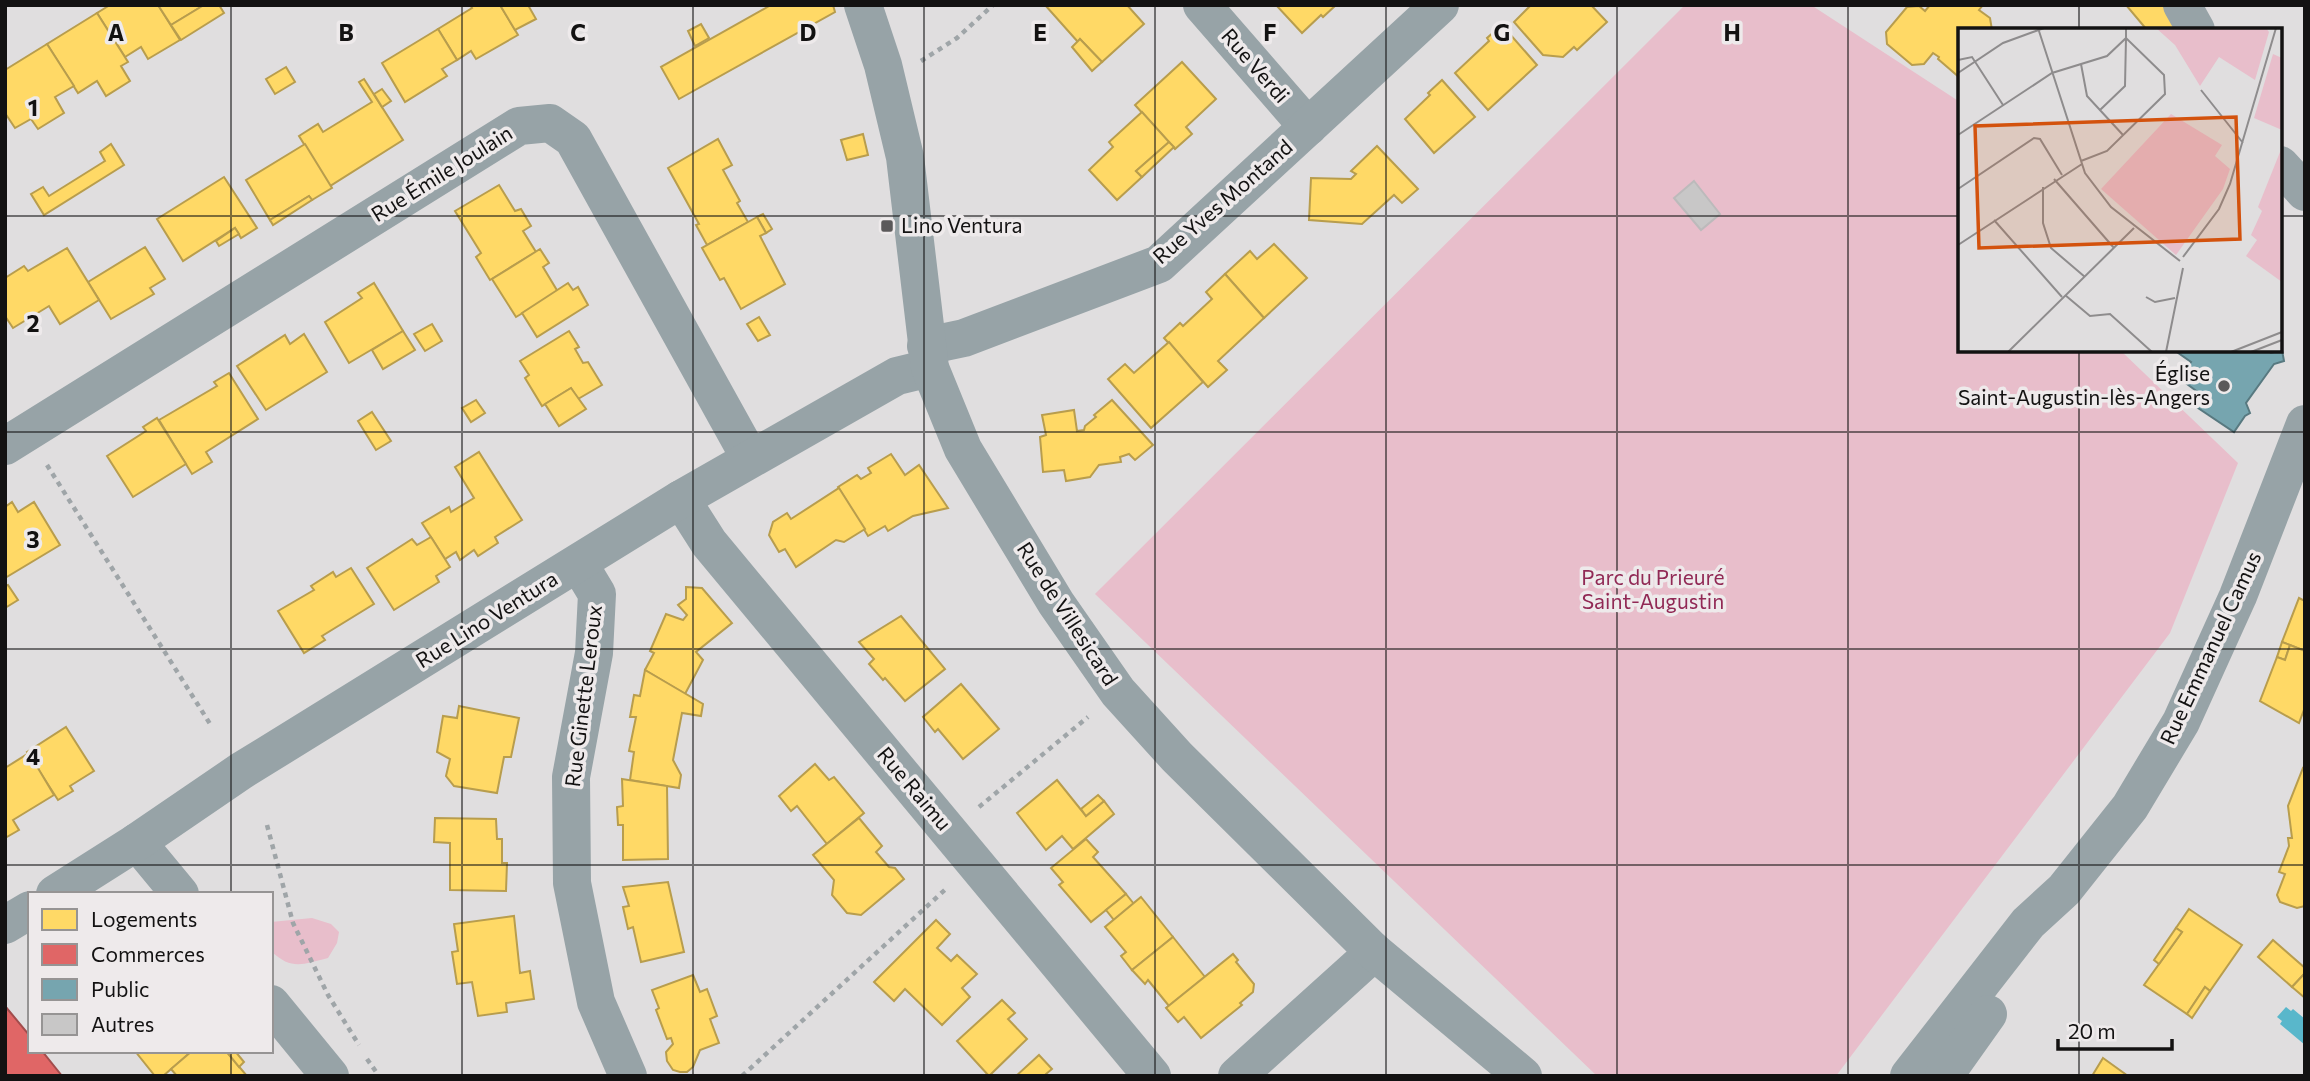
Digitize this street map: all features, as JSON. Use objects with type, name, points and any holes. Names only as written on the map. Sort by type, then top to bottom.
[{"type":"street","name":"Rue de Villesicard","points":[[863,5],[883,65],[905,157],[928,357],[963,449],[1056,603],[1118,692],[1177,757],[1372,950],[1523,1076]]},
{"type":"street","name":"Rue Verdi","points":[[1202,5],[1308,127]]},
{"type":"street","name":"Rue Yves Montand","points":[[928,357],[964,338],[1159,264],[1440,5]]},
{"type":"street","points":[[2182,5],[2195,28]]},
{"type":"street","name":"Rue Émile Joulain","points":[[5,446],[519,126],[550,123],[573,139],[750,458]]},
{"type":"street","points":[[2282,167],[2305,192]]},
{"type":"street","name":"Rue Lino Ventura","points":[[58,892],[242,771],[681,499],[928,357]]},
{"type":"street","name":"Rue Emmanuel Camus","points":[[1909,1076],[2028,923],[2064,890],[2130,807],[2181,722],[2238,596],[2305,424]]},
{"type":"street","name":"Rue Raimu","points":[[681,499],[709,543],[1152,1076]]},
{"type":"street","name":"Rue Ginette Leroux","points":[[579,564],[597,594],[594,653],[571,777],[572,883],[596,1002],[628,1076]]},
{"type":"street","points":[[137,842],[178,892]]},
{"type":"street","name":"Rue Emmanuel Camus","points":[[1944,1076],[2046,931],[2064,890]]},
{"type":"street","points":[[5,925],[28,911]]},
{"type":"street","points":[[1237,1076],[1361,964],[1372,950]]},
{"type":"street","points":[[273,1006],[330,1076]]},
{"type":"path","points":[[918,63],[957,37],[993,5]]},
{"type":"path","points":[[46,463],[212,727]]},
{"type":"path","points":[[975,810],[1096,710]]},
{"type":"path","points":[[267,825],[293,923],[328,995],[360,1048]]},
{"type":"path","points":[[742,1076],[952,884]]},
{"type":"path","points":[[366,1058],[379,1076]]},
{"type":"green space","name":"Parc du Prieuré Saint-Augustin","points":[[1685,5],[1811,5],[1958,101],[1958,352],[2122,352],[2238,463],[2170,633],[1836,1076],[1597,1076],[1095,594]]},
{"type":"green space","points":[[312,918],[331,924],[339,932],[337,943],[328,958],[305,964],[292,964],[273,953],[273,922]]},
{"type":"water","points":[[2286,1007],[2305,1019],[2305,1045],[2280,1024],[2282,1021],[2277,1017]]},
{"type":"building: Logements","points":[[110,5],[158,5],[180,40],[148,59],[141,47],[125,57],[97,13]]},
{"type":"building: Logements","points":[[158,5],[204,5],[171,25]]},
{"type":"building: Logements","points":[[204,5],[219,5],[224,13],[181,40],[171,25]]},
{"type":"building: Logements","points":[[470,5],[500,5],[518,35],[476,59],[471,51],[457,60],[438,29],[472,8]]},
{"type":"building: Logements","points":[[500,5],[528,5],[536,19],[515,30]]},
{"type":"building: Logements","points":[[771,5],[833,5],[835,12],[679,99],[661,67]]},
{"type":"building: Logements","points":[[1045,5],[1127,5],[1144,24],[1102,62],[1080,39],[1078,42]]},
{"type":"building: Logements","points":[[1276,5],[1336,5],[1302,33]]},
{"type":"building: Logements","points":[[1531,5],[1591,5],[1607,22],[1577,50],[1574,47],[1563,57],[1543,55],[1514,22]]},
{"type":"building: Logements","points":[[1930,5],[1983,5],[1979,10],[1990,18],[1992,28],[1958,28],[1958,76],[1933,53],[1924,64],[1912,65],[1887,44],[1886,32],[1907,7],[1919,6],[1925,11]]},
{"type":"building: Logements","points":[[2126,5],[2163,5],[2180,28],[2145,28]]},
{"type":"building: Logements","points":[[97,13],[128,62],[121,66],[130,81],[106,96],[97,81],[78,93],[47,44]]},
{"type":"building: Logements","points":[[701,24],[709,38],[695,46],[688,31]]},
{"type":"building: Logements","points":[[1502,25],[1537,65],[1488,110],[1455,73]]},
{"type":"building: Logements","points":[[438,29],[457,60],[442,69],[447,76],[405,102],[382,63]]},
{"type":"building: Logements","points":[[1080,39],[1102,62],[1092,71],[1072,47]]},
{"type":"building: Logements","points":[[47,44],[74,86],[55,97],[64,113],[38,129],[31,119],[15,128],[5,113],[5,70]]},
{"type":"building: Logements","points":[[1182,62],[1216,99],[1186,127],[1192,134],[1175,149],[1135,105]]},
{"type":"building: Logements","points":[[286,67],[295,82],[275,94],[266,79]]},
{"type":"building: Logements","points":[[364,79],[403,140],[330,186],[299,136],[318,124],[323,132],[372,102],[359,82]]},
{"type":"building: Logements","points":[[1442,80],[1475,117],[1434,153],[1405,119]]},
{"type":"building: Logements","points":[[382,89],[391,101],[382,107],[374,94]]},
{"type":"building: Logements","points":[[1142,112],[1169,142],[1136,171],[1142,177],[1117,200],[1089,170],[1113,147],[1109,142]]},
{"type":"building: Logements","points":[[863,134],[868,155],[847,160],[841,140]]},
{"type":"building: Logements","points":[[718,139],[732,165],[723,170],[748,222],[707,245],[696,225],[699,224],[668,168]]},
{"type":"building: Logements","points":[[1169,142],[1174,147],[1142,177],[1136,171]]},
{"type":"building: Logements","points":[[111,144],[124,165],[44,215],[31,194],[43,187],[49,196],[105,161],[100,152]]},
{"type":"building: Logements","points":[[305,144],[332,188],[312,200],[309,196],[270,220],[246,180]]},
{"type":"building: Logements","points":[[1377,146],[1418,189],[1402,203],[1394,195],[1362,224],[1309,220],[1311,178],[1351,179],[1356,174],[1351,171]]},
{"type":"building: Logements","points":[[224,177],[257,228],[241,238],[235,228],[183,261],[157,219]]},
{"type":"building: Logements","points":[[499,185],[515,211],[521,209],[531,226],[523,231],[536,252],[490,280],[476,257],[481,253],[455,211]]},
{"type":"building: Logements","points":[[309,196],[312,200],[273,225],[270,220]]},
{"type":"building: Logements","points":[[763,214],[772,229],[766,233],[757,217]]},
{"type":"building: Logements","points":[[757,217],[766,233],[760,236],[785,284],[741,309],[724,278],[720,280],[702,248]]},
{"type":"building: Logements","points":[[235,228],[239,234],[219,246],[216,241]]},
{"type":"building: Logements","points":[[1274,244],[1307,278],[1264,318],[1225,274],[1250,251],[1257,259]]},
{"type":"building: Logements","points":[[145,247],[165,279],[150,288],[154,294],[111,319],[88,282]]},
{"type":"building: Logements","points":[[67,248],[99,300],[60,324],[49,306],[13,328],[5,316],[5,278],[24,266],[28,271]]},
{"type":"building: Logements","points":[[540,249],[549,263],[543,267],[558,292],[516,317],[492,279]]},
{"type":"building: Logements","points":[[1225,274],[1264,318],[1218,361],[1227,370],[1208,387],[1164,338],[1180,323],[1183,326],[1212,299],[1206,292]]},
{"type":"building: Logements","points":[[374,283],[403,331],[349,363],[325,322],[362,298],[358,293]]},
{"type":"building: Logements","points":[[568,283],[573,290],[578,287],[588,305],[537,337],[522,313]]},
{"type":"building: Logements","points":[[759,317],[770,335],[758,341],[747,324]]},
{"type":"building: Logements","points":[[432,324],[442,341],[425,351],[414,334]]},
{"type":"building: Logements","points":[[403,331],[415,350],[383,369],[372,350]]},
{"type":"building: Logements","points":[[569,331],[579,347],[575,349],[583,363],[588,362],[602,385],[578,399],[571,388],[542,406],[525,378],[529,375],[520,361]]},
{"type":"building: Logements","points":[[304,334],[327,372],[266,410],[237,366],[285,335],[290,344]]},
{"type":"building: Logements","points":[[1169,342],[1203,382],[1151,428],[1108,379],[1125,364],[1134,373]]},
{"type":"building: Logements","points":[[229,373],[258,419],[206,452],[212,462],[192,474],[159,420],[217,386],[214,382]]},
{"type":"building: Logements","points":[[571,388],[586,409],[559,426],[545,404]]},
{"type":"building: Logements","points":[[476,400],[485,413],[471,422],[462,408]]},
{"type":"building: Logements","points":[[1112,400],[1153,445],[1135,460],[1129,454],[1120,457],[1121,462],[1099,465],[1090,477],[1066,481],[1064,470],[1043,472],[1040,437],[1046,435],[1042,415],[1074,410],[1077,431],[1084,430],[1096,417],[1094,415]]},
{"type":"building: Logements","points":[[372,412],[391,441],[376,450],[358,421]]},
{"type":"building: Logements","points":[[157,418],[186,464],[133,497],[107,456],[146,431],[143,427]]},
{"type":"building: Logements","points":[[479,452],[522,520],[495,537],[498,543],[478,556],[474,550],[460,560],[456,552],[445,559],[422,523],[449,507],[451,512],[474,498],[455,467]]},
{"type":"building: Logements","points":[[891,454],[905,475],[919,465],[948,508],[913,516],[888,531],[885,526],[868,536],[838,487],[857,475],[861,479],[871,473],[868,468]]},
{"type":"building: Logements","points":[[839,488],[865,529],[844,542],[836,540],[796,567],[785,549],[779,552],[769,535],[773,522],[787,513],[791,519]]},
{"type":"building: Logements","points":[[12,502],[18,512],[34,502],[60,545],[5,578],[5,507]]},
{"type":"building: Logements","points":[[431,537],[450,567],[436,576],[439,582],[394,610],[367,568],[412,539],[417,545]]},
{"type":"building: Logements","points":[[351,568],[374,604],[322,636],[325,640],[304,653],[278,611],[314,590],[311,586],[333,572],[336,577]]},
{"type":"building: Logements","points":[[8,585],[18,600],[5,608],[5,586]]},
{"type":"building: Logements","points":[[686,587],[702,588],[732,623],[696,652],[703,660],[685,694],[645,670],[654,653],[650,651],[666,614],[683,620],[687,615],[678,605],[686,599]]},
{"type":"building: Logements","points":[[2299,598],[2305,601],[2305,651],[2282,642]]},
{"type":"building: Logements","points":[[901,616],[945,669],[905,701],[869,664],[874,659],[859,642]]},
{"type":"building: Logements","points":[[2282,642],[2290,645],[2285,660],[2277,657]]},
{"type":"building: Logements","points":[[2290,645],[2305,651],[2305,707],[2299,723],[2260,701],[2277,657],[2285,660]]},
{"type":"building: Logements","points":[[645,670],[703,704],[701,716],[682,713],[673,760],[681,775],[679,788],[630,780],[634,752],[629,751],[636,717],[630,717],[634,695],[640,696]]},
{"type":"building: Logements","points":[[961,684],[999,729],[963,759],[938,729],[935,732],[923,717]]},
{"type":"building: Logements","points":[[459,706],[519,718],[511,757],[504,757],[497,793],[454,786],[446,776],[450,759],[437,752],[443,716],[457,718]]},
{"type":"building: Logements","points":[[66,727],[94,771],[70,786],[73,791],[58,800],[27,752]]},
{"type":"building: Logements","points":[[29,753],[54,795],[13,820],[19,830],[5,838],[5,768]]},
{"type":"building: Logements","points":[[815,764],[829,780],[834,777],[864,813],[827,844],[797,806],[791,811],[779,796]]},
{"type":"building: Logements","points":[[2303,768],[2305,906],[2297,908],[2280,902],[2277,895],[2285,874],[2279,872],[2289,846],[2288,838],[2292,838],[2288,806]]},
{"type":"building: Logements","points":[[622,779],[667,786],[668,859],[623,860],[623,825],[618,825],[617,807],[623,806]]},
{"type":"building: Logements","points":[[1057,780],[1086,816],[1104,801],[1114,814],[1073,849],[1062,836],[1046,850],[1017,813]]},
{"type":"building: Logements","points":[[1098,795],[1104,801],[1086,816],[1081,809]]},
{"type":"building: Logements","points":[[435,818],[496,819],[497,839],[502,839],[502,863],[507,863],[506,891],[450,890],[450,843],[434,842]]},
{"type":"building: Logements","points":[[859,818],[882,846],[876,852],[904,879],[861,915],[847,913],[832,895],[834,880],[813,855]]},
{"type":"building: Logements","points":[[1086,839],[1098,852],[1093,857],[1126,894],[1091,922],[1059,885],[1063,882],[1051,868]]},
{"type":"building: Logements","points":[[668,882],[684,952],[641,962],[633,927],[628,929],[623,907],[629,906],[623,887]]},
{"type":"building: Logements","points":[[1126,894],[1134,904],[1114,920],[1106,910]]},
{"type":"building: Logements","points":[[1141,897],[1173,937],[1132,970],[1121,956],[1126,952],[1105,927]]},
{"type":"building: Logements","points":[[2189,909],[2242,945],[2210,991],[2205,987],[2187,1014],[2144,985],[2182,932],[2176,928]]},
{"type":"building: Logements","points":[[514,916],[520,973],[530,971],[534,999],[506,1003],[507,1012],[478,1016],[472,982],[457,984],[452,952],[458,951],[454,924]]},
{"type":"building: Logements","points":[[936,920],[950,934],[937,948],[951,961],[957,955],[977,974],[962,988],[970,997],[942,1025],[905,989],[894,1001],[874,982]]},
{"type":"building: Logements","points":[[2176,928],[2182,932],[2159,964],[2154,960]]},
{"type":"building: Logements","points":[[1173,937],[1205,977],[1169,1006],[1148,980],[1145,984],[1132,970]]},
{"type":"building: Logements","points":[[2273,940],[2305,968],[2305,973],[2292,987],[2258,957]]},
{"type":"building: Logements","points":[[1233,954],[1238,960],[1236,962],[1254,984],[1253,992],[1240,1003],[1242,1005],[1201,1038],[1184,1017],[1178,1022],[1166,1008]]},
{"type":"building: Logements","points":[[2305,973],[2305,998],[2292,987]]},
{"type":"building: Logements","points":[[693,975],[700,992],[707,989],[717,1016],[710,1019],[719,1043],[700,1050],[693,1067],[687,1072],[680,1072],[673,1070],[667,1061],[666,1052],[673,1044],[671,1038],[667,1039],[652,990]]},
{"type":"building: Logements","points":[[2205,987],[2210,991],[2192,1018],[2187,1014]]},
{"type":"building: Logements","points":[[1002,1000],[1015,1013],[1008,1019],[1027,1039],[989,1076],[957,1041]]},
{"type":"building: Logements","points":[[137,1053],[190,1053],[163,1076],[155,1076]]},
{"type":"building: Logements","points":[[190,1053],[228,1053],[247,1076],[177,1076],[171,1069]]},
{"type":"building: Logements","points":[[228,1053],[237,1053],[244,1062],[239,1067]]},
{"type":"building: Logements","points":[[1039,1055],[1052,1069],[1047,1076],[1016,1076]]},
{"type":"building: Logements","points":[[2103,1058],[2128,1076],[2092,1076]]},
{"type":"building: Commerces","points":[[5,1006],[28,1034],[28,1053],[44,1053],[62,1076],[5,1076]]},
{"type":"building: Public","name":"Église Saint-Augustin-lès-Angers","points":[[2282,350],[2284,361],[2274,364],[2246,403],[2250,413],[2234,432],[2192,404],[2199,393],[2179,378],[2191,362],[2177,352],[2271,353]]},
{"type":"building: Autres","points":[[1694,181],[1720,214],[1701,230],[1674,198]]},
{"type":"place","name":"Lino Ventura","points":[[887,226]]},
{"type":"place","name":"Église Saint-Augustin-lès-Angers","points":[[2224,386]]}]
